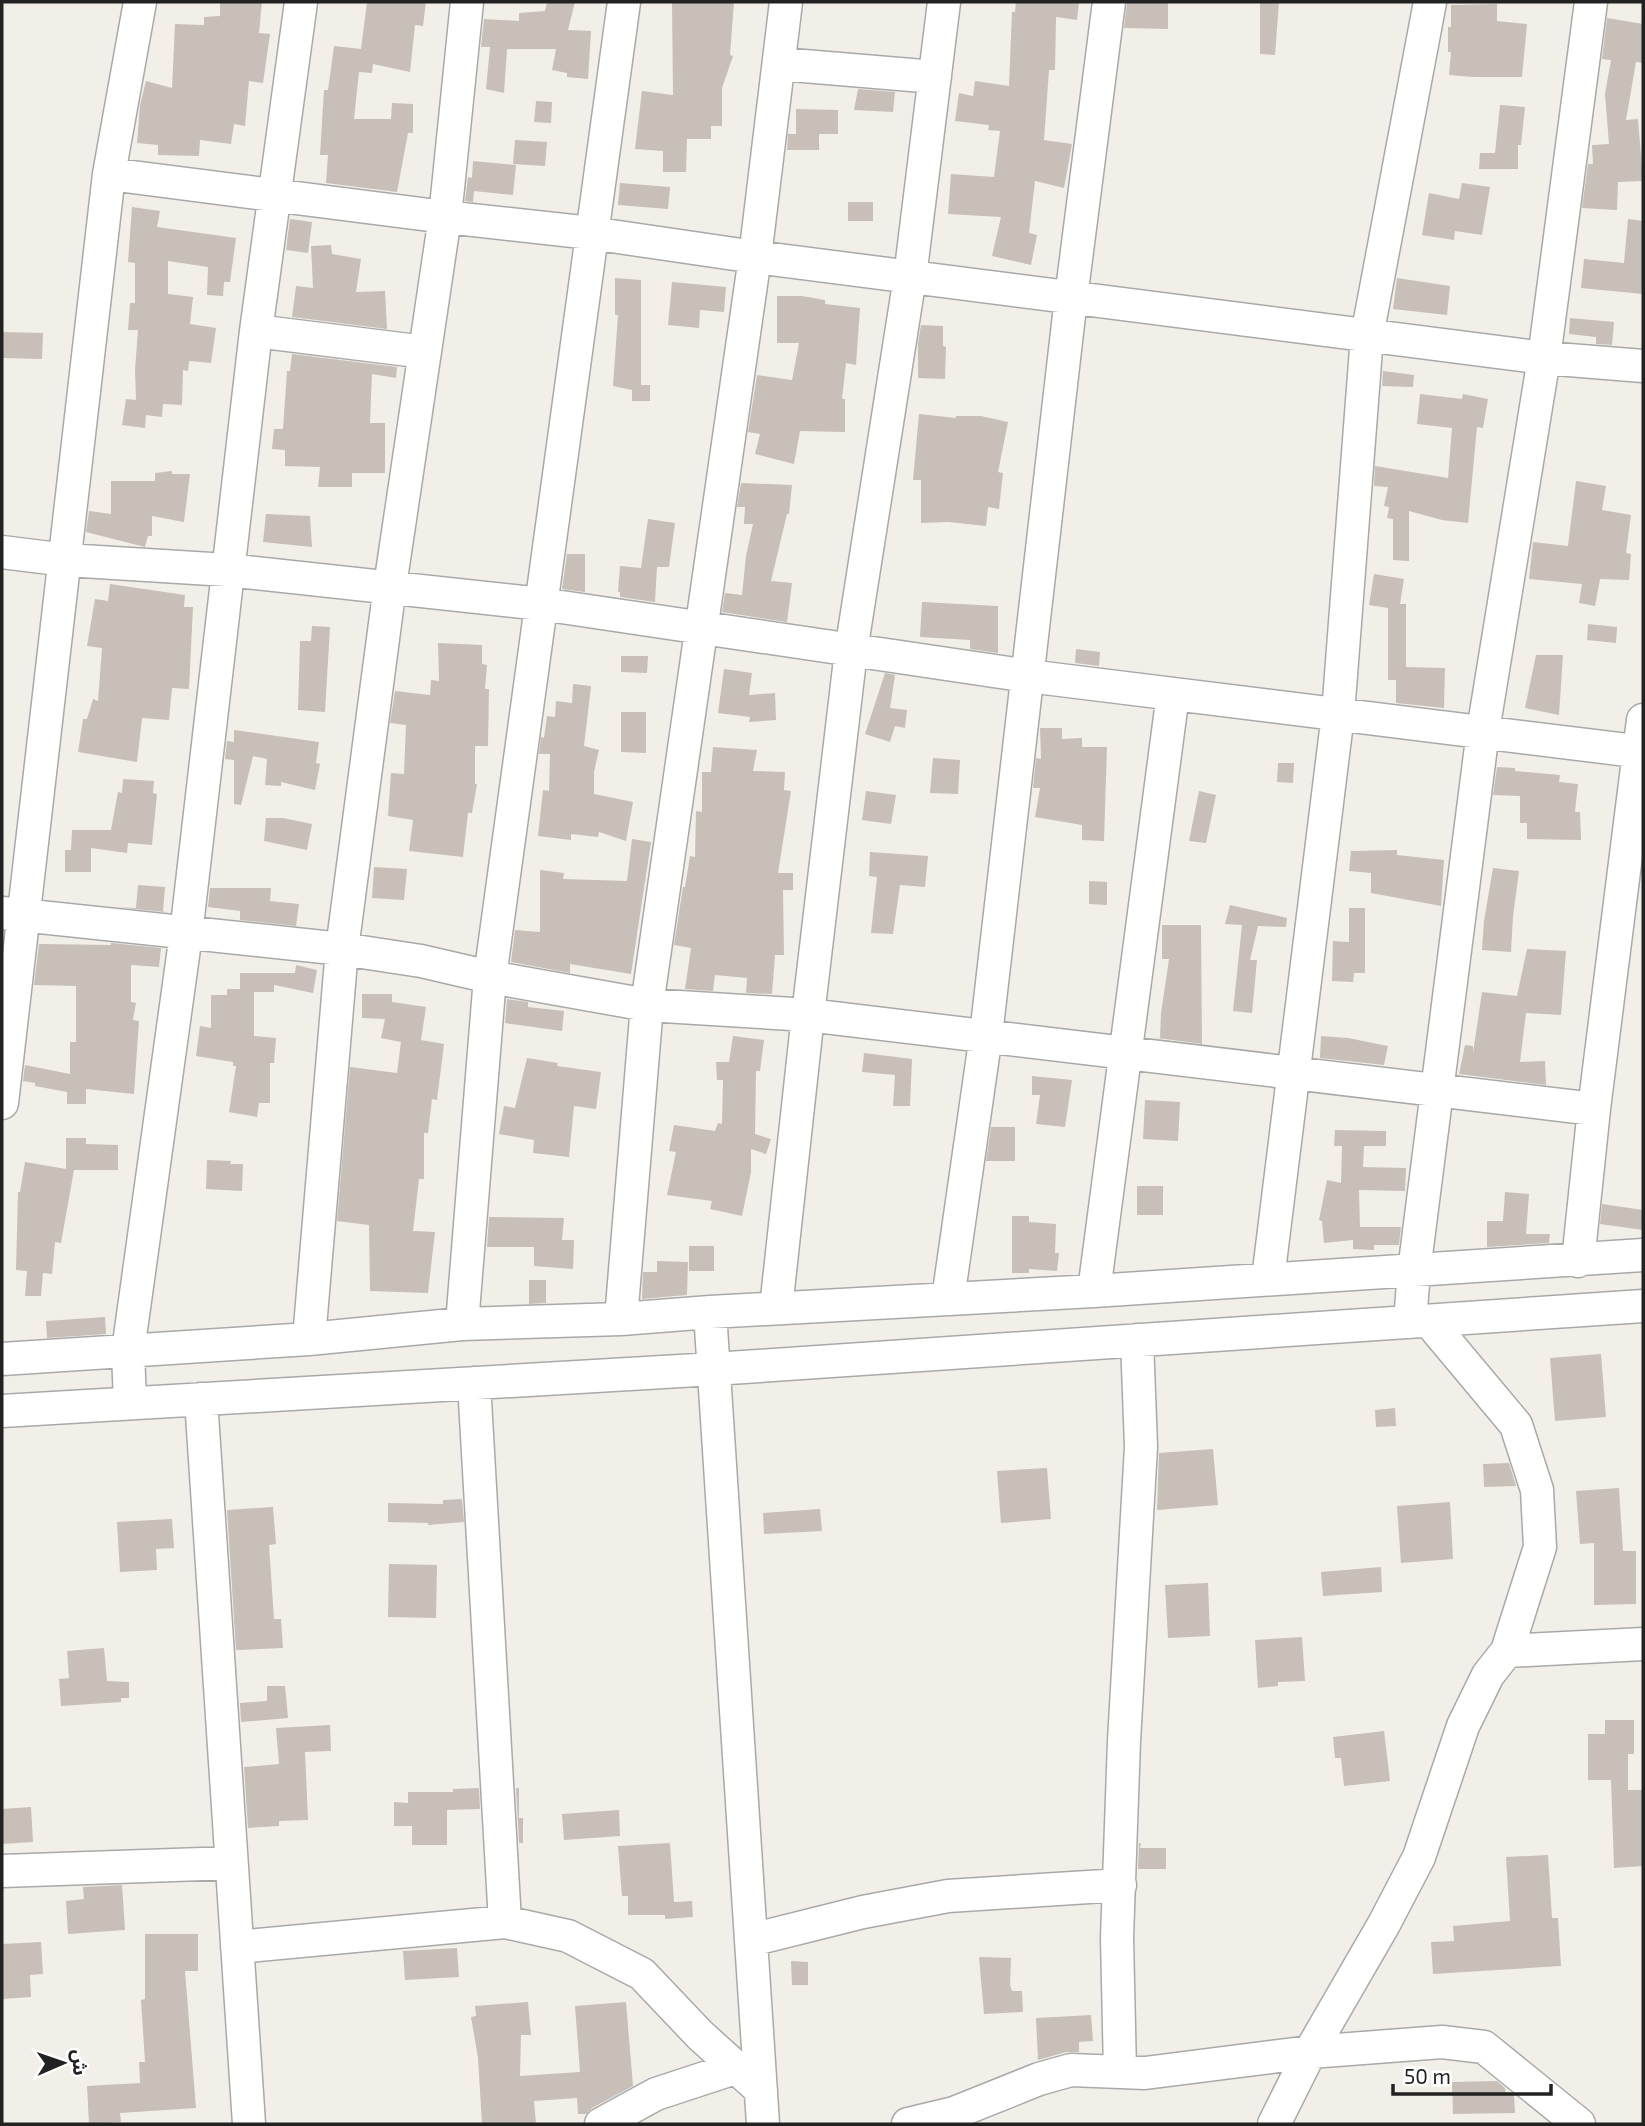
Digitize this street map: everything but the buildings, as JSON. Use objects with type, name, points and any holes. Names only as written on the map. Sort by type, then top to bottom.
[{"type":"street","points":[[2,1100],[13,914],[66,560],[109,174],[139,2]]},
{"type":"street","points":[[130,1403],[128,1350],[186,934],[256,331],[301,2]]},
{"type":"street","points":[[309,1339],[342,949],[390,586],[445,217],[467,2]]},
{"type":"street","points":[[462,1324],[490,977],[624,2]]},
{"type":"street","points":[[621,1319],[647,1005],[755,257],[786,2]]},
{"type":"street","points":[[776,1308],[807,1015],[851,651],[910,277],[944,2]]},
{"type":"street","points":[[948,1298],[986,1035],[1108,2]]},
{"type":"street","points":[[1268,1279],[1338,714],[1367,336],[1430,2]]},
{"type":"street","points":[[1273,2124],[1419,1857],[1463,1726],[1488,1675],[1507,1651],[1541,1547],[1537,1490],[1516,1425],[1420,1321],[1414,1271],[1483,732],[1544,358],[1591,2]]},
{"type":"street","points":[[780,64],[935,77]]},
{"type":"street","points":[[109,174],[591,233],[755,257],[1367,336],[1544,358],[1643,366]]},
{"type":"street","points":[[256,331],[425,352]]},
{"type":"street","points":[[2,552],[66,560],[227,570],[541,604],[1028,676],[1641,752]]},
{"type":"street","points":[[1094,1291],[1173,694]]},
{"type":"street","points":[[1578,1261],[1594,1109],[1630,934],[1643,720]]},
{"type":"street","points":[[13,914],[342,949],[421,961],[490,977],[647,1005],[807,1015],[1594,1109]]},
{"type":"street","points":[[2,1359],[309,1339],[462,1324],[621,1319],[1643,1255]]},
{"type":"street","points":[[2,1411],[714,1369],[1643,1306]]},
{"type":"street","points":[[710,1312],[764,2124]]},
{"type":"street","points":[[1120,2072],[1117,1938],[1124,1741],[1141,1447],[1137,1340]]},
{"type":"street","points":[[474,1383],[505,1922]]},
{"type":"street","points":[[201,1399],[248,2124]]},
{"type":"street","points":[[1507,1651],[1643,1644]]},
{"type":"street","points":[[2,1871],[231,1863]]},
{"type":"street","points":[[751,1940],[863,1912],[948,1896],[1120,1885]]},
{"type":"street","points":[[237,1947],[505,1922],[568,1936],[642,1974],[699,2035],[761,2090]]},
{"type":"street","points":[[908,2124],[954,2113],[1039,2079],[1070,2070],[1145,2073],[1310,2052],[1443,2042],[1484,2047],[1579,2124]]},
{"type":"street","points":[[601,2124],[656,2094],[735,2068]]}]
